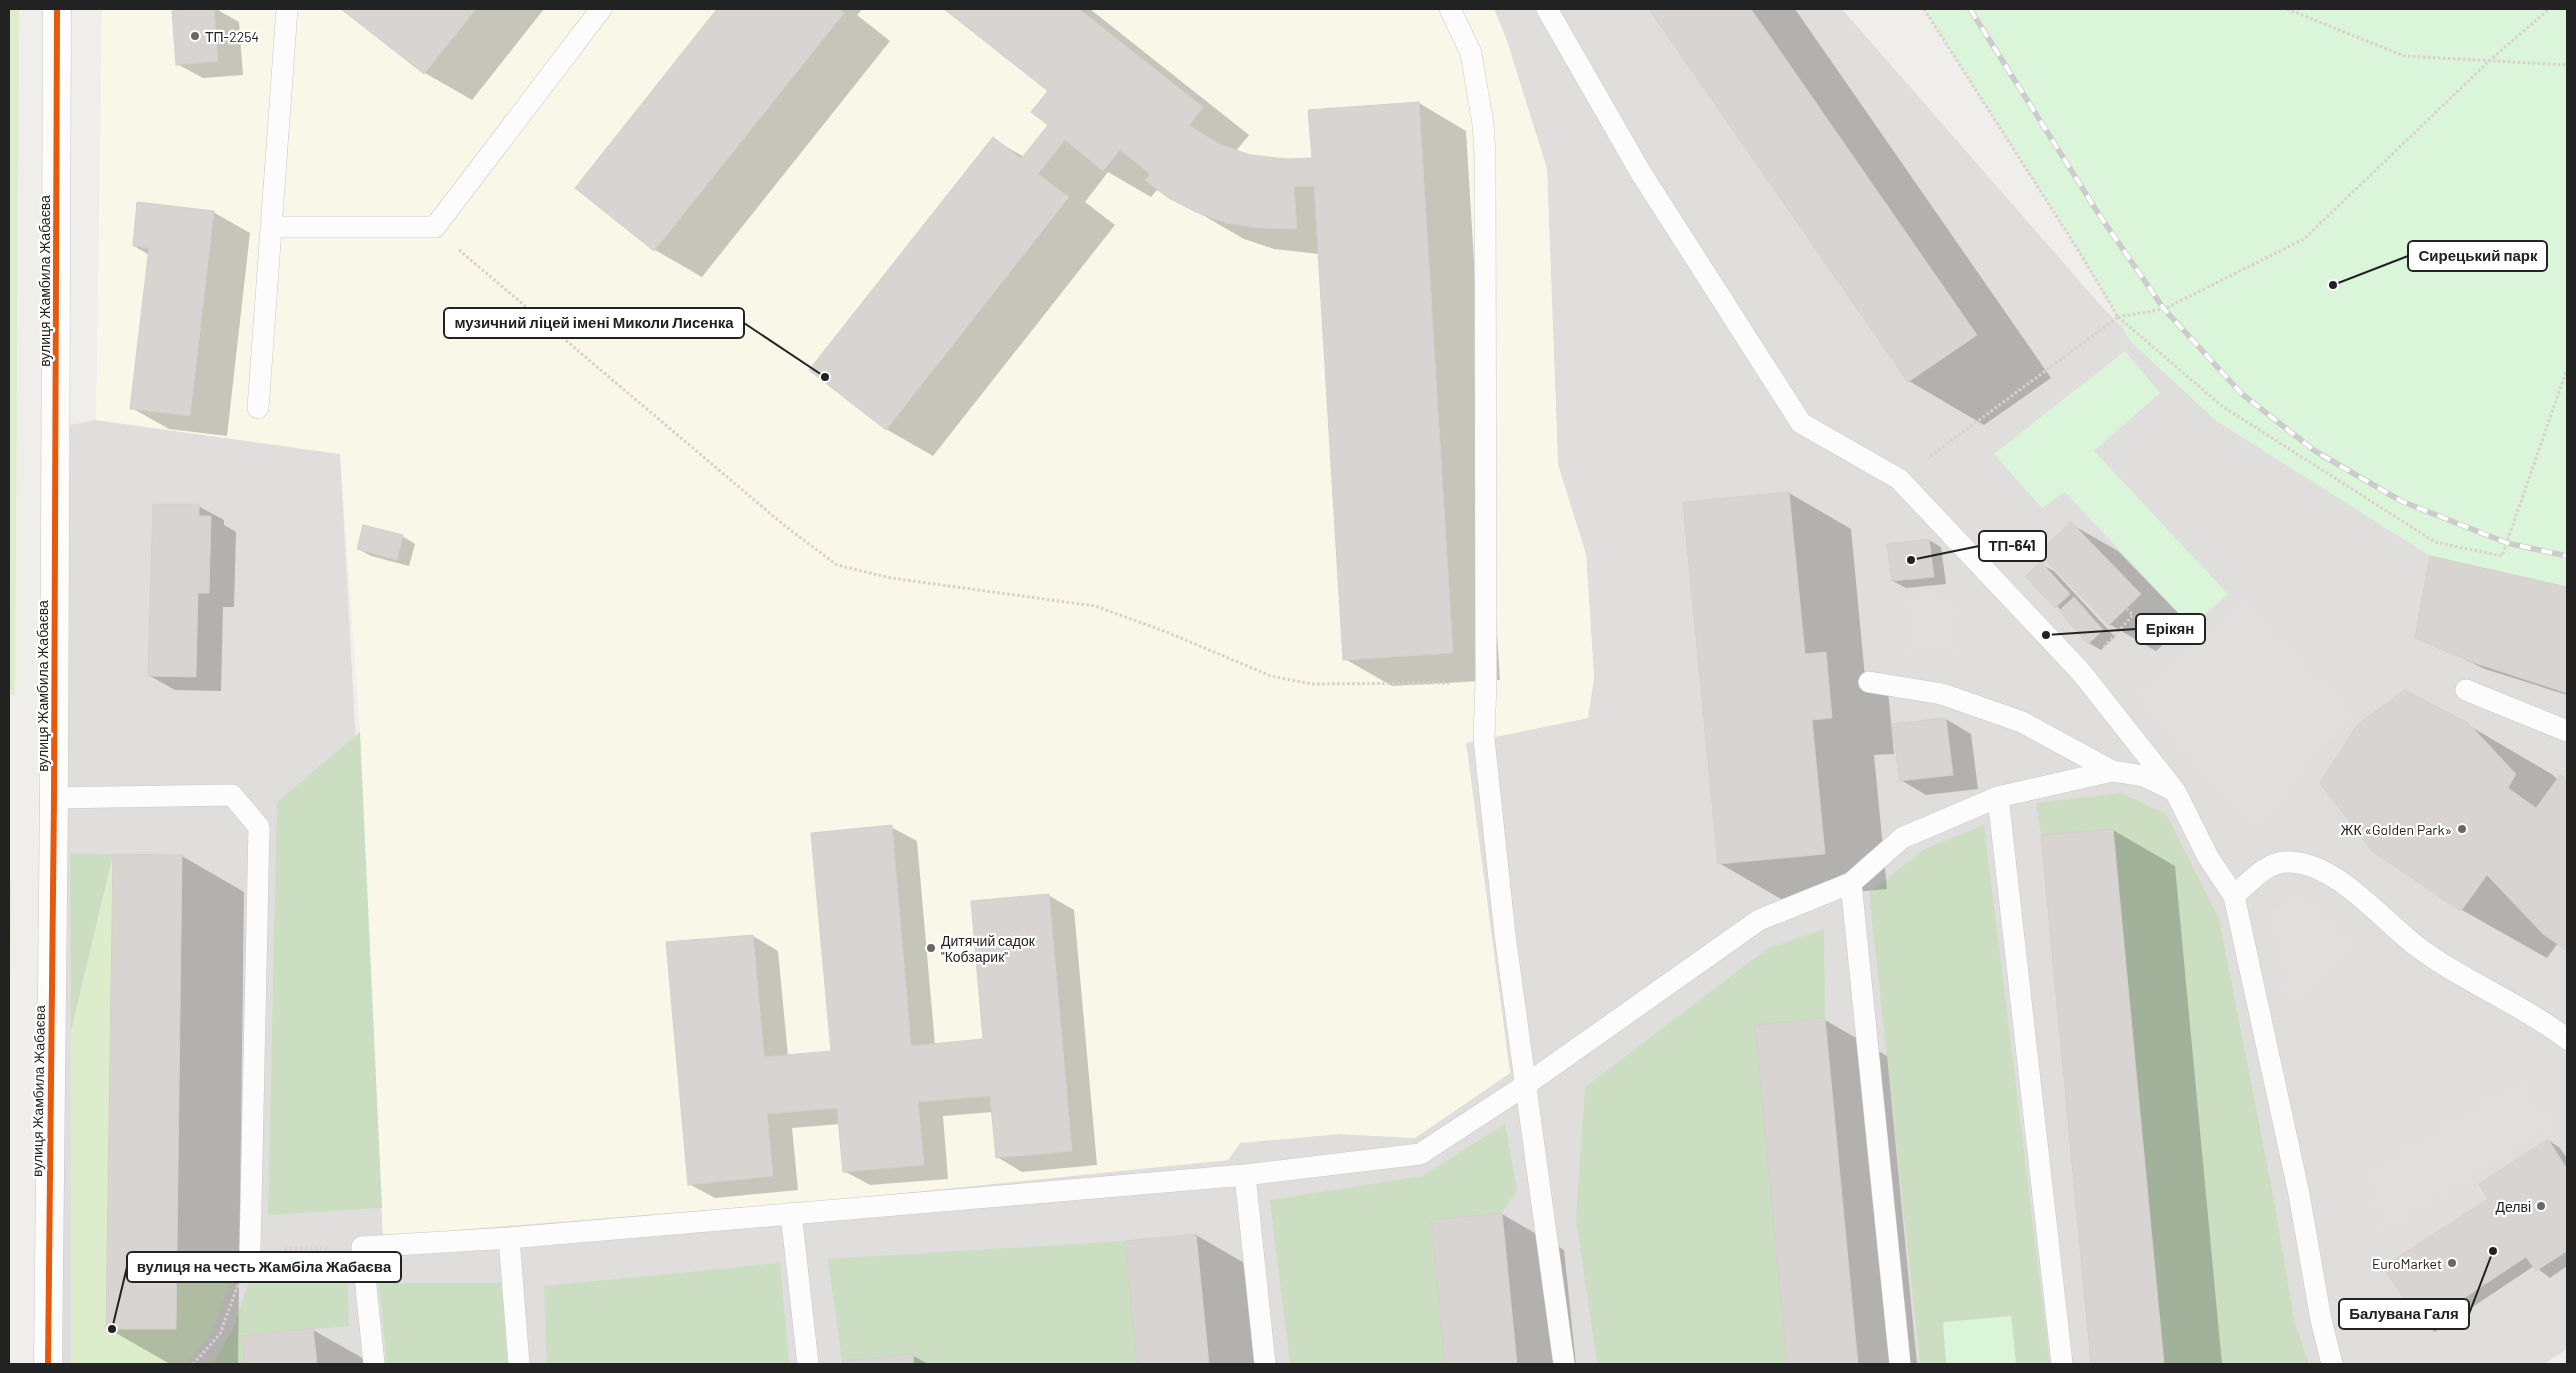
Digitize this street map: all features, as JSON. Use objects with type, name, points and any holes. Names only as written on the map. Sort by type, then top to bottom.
[{"type":"street","name":"вулиця Жамбила Жабаєва","points":[[48,1364],[54,798],[56,9]]},
{"type":"lane","points":[[258,408],[287,9]]},
{"type":"lane","points":[[272,227],[435,228],[601,9]]},
{"type":"lane","points":[[1450,9],[1471,53],[1483,124],[1486,681],[1484,739],[1505,935],[1564,1364]]},
{"type":"lane","points":[[1546,9],[1642,173],[1801,423],[1899,479],[2081,672],[2174,791],[2208,857],[2234,896],[2299,1194],[2321,1320],[2332,1364]]},
{"type":"lane","points":[[1869,682],[1942,694],[2022,722],[2112,771],[2144,776],[2174,791]]},
{"type":"lane","points":[[2466,690],[2567,731]]},
{"type":"lane","points":[[374,1364],[362,1247],[509,1238],[1245,1175],[1420,1154],[1526,1084],[1759,920],[1851,884],[1902,838],[1998,797],[2112,771]]},
{"type":"lane","points":[[54,798],[232,795],[259,827],[250,1250]]},
{"type":"lane","points":[[1998,797],[2062,1364]]},
{"type":"lane","points":[[2234,896],[2262,871],[2275,864],[2290,861],[2316,866],[2354,892],[2416,946],[2567,1039]]},
{"type":"lane","points":[[1851,884],[1900,1364]]},
{"type":"lane","points":[[1245,1175],[1264,1364]]},
{"type":"lane","points":[[791,1213],[808,1364]]},
{"type":"lane","points":[[509,1238],[519,1364]]},
{"type":"path","points":[[1924,9],[2080,253],[2118,317],[2222,406],[2435,542],[2502,556],[2567,369]]},
{"type":"path","points":[[2287,9],[2404,56],[2567,65]]},
{"type":"path","points":[[1899,479],[2118,317],[2164,309],[2304,239],[2488,62],[2549,9]]},
{"type":"path","points":[[435,228],[785,526],[838,565],[891,578],[1095,606],[1164,631],[1271,676],[1312,684],[1486,681]]},
{"type":"path","points":[[2081,672],[2133,615],[2127,608]]},
{"type":"shaded area","points":[[102,9],[1494,9],[1507,41],[1547,169],[1558,465],[1586,554],[1594,678],[1588,718],[1466,743],[1510,1073],[1415,1138],[1340,1134],[1240,1143],[1228,1160],[846,1199],[383,1236],[362,823],[360,732],[340,454],[96,420]]},
{"type":"shaded area","points":[[1494,9],[1842,9],[2103,308],[2215,420],[2469,567],[2567,587],[2567,1349],[2544,1364],[62,1364],[69,425],[96,420],[340,454],[383,1236],[1228,1160],[1240,1143],[1340,1134],[1415,1138],[1510,1073],[1466,743],[1587,718],[1594,678],[1586,554],[1558,465],[1547,169],[1507,41]]},
{"type":"shaded area","points":[[1951,596],[1958,649],[1911,654],[1904,601]]},
{"type":"shaded area","points":[[2238,602],[2353,718],[2256,821],[2137,699]]},
{"type":"shaded area","points":[[2293,890],[2353,949],[2293,1009],[2267,917]]},
{"type":"shaded area","points":[[2519,1081],[2553,1126],[2383,1230],[2366,1173]]},
{"type":"green space","points":[[9,9],[19,9],[15,695],[9,695]]},
{"type":"green space","points":[[1924,9],[2567,9],[2567,587],[2430,556],[2215,420],[2130,341],[2080,253]]},
{"type":"green space","points":[[2125,351],[2160,393],[2094,451],[2228,594],[2191,627],[2065,492],[2042,508],[1994,454]]},
{"type":"green space","points":[[360,732],[382,1208],[268,1215],[277,802]]},
{"type":"green space","points":[[2121,793],[2166,814],[2219,919],[2273,1195],[2294,1320],[2309,1364],[2164,1364],[2113,829],[2041,835],[2036,803]]},
{"type":"green space","points":[[1984,825],[2050,1364],[1920,1364],[1869,893],[1923,850]]},
{"type":"green space","points":[[70,853],[113,854],[71,1031]]},
{"type":"green space","points":[[113,854],[106,1329],[176,1329],[179,1261],[237,1260],[212,1332],[185,1364],[71,1364],[71,1031]]},
{"type":"green space","points":[[9,881],[11,881],[9,1082]]},
{"type":"green space","points":[[1824,929],[1825,1018],[1755,1025],[1787,1364],[1597,1364],[1576,1219],[1585,1087],[1768,948]]},
{"type":"green space","points":[[1505,1124],[1517,1190],[1502,1213],[1431,1220],[1445,1364],[1290,1364],[1270,1200],[1422,1176]]},
{"type":"green space","points":[[1125,1241],[1137,1364],[914,1364],[912,1354],[842,1361],[828,1259]]},
{"type":"green space","points":[[780,1263],[789,1364],[547,1364],[544,1286]]},
{"type":"green space","points":[[347,1268],[349,1326],[243,1335],[245,1364],[213,1364],[233,1329],[252,1272]]},
{"type":"green space","points":[[379,1283],[501,1283],[508,1364],[387,1364]]},
{"type":"green space","points":[[2011,1316],[2016,1364],[1946,1364],[1943,1322]]},
{"type":"building","name":"ТП-2254","points":[[214,9],[218,61],[176,65],[172,11]]},
{"type":"building","points":[[341,9],[476,9],[424,74]]},
{"type":"building","points":[[717,9],[838,9],[844,13],[654,251],[575,188]]},
{"type":"building","points":[[944,9],[1079,9],[1203,107],[1189,125],[1219,144],[1250,155],[1287,159],[1312,158],[1308,110],[1419,102],[1453,653],[1343,660],[1314,186],[1294,186],[1297,229],[1260,228],[1226,223],[1196,212],[1167,197],[1145,180],[1150,174],[1120,150],[1103,171],[1065,140],[1038,174],[1069,197],[886,430],[809,370],[993,137],[1021,159],[1048,125],[1031,112],[1048,91]]},
{"type":"building","points":[[1649,9],[1751,9],[1977,335],[1908,382]]},
{"type":"building","points":[[137,202],[214,211],[190,416],[130,409],[149,248],[133,246]]},
{"type":"building","points":[[1789,492],[1805,654],[1826,652],[1832,718],[1812,720],[1825,854],[1718,864],[1683,502]]},
{"type":"building","points":[[153,504],[199,504],[199,516],[211,516],[209,593],[198,593],[196,677],[148,676]]},
{"type":"building","points":[[2071,522],[2141,594],[2109,625],[2039,553]]},
{"type":"building","points":[[363,525],[403,535],[397,560],[357,549]]},
{"type":"building","points":[[1929,539],[1934,577],[1892,581],[1887,544]]},
{"type":"building","points":[[2430,556],[2567,587],[2567,693],[2472,662],[2415,638]]},
{"type":"building","points":[[2041,562],[2070,594],[2055,608],[2025,576]]},
{"type":"building","points":[[2074,597],[2103,630],[2088,644],[2059,611]]},
{"type":"building","name":"ЖК «Golden Park»","points":[[2405,690],[2469,724],[2516,774],[2508,788],[2536,808],[2560,775],[2567,779],[2567,951],[2543,934],[2487,875],[2461,911],[2372,851],[2320,783],[2358,724]]},
{"type":"building","points":[[1946,718],[1953,775],[1900,781],[1892,724]]},
{"type":"building","points":[[892,825],[911,1046],[983,1039],[971,901],[1049,894],[1072,1151],[996,1158],[990,1096],[918,1102],[924,1165],[843,1172],[837,1108],[767,1114],[773,1176],[688,1185],[666,942],[753,935],[764,1057],[831,1051],[811,833]]},
{"type":"building","points":[[2113,829],[2164,1364],[2091,1364],[2041,835]]},
{"type":"building","points":[[113,854],[182,855],[176,1329],[106,1329]]},
{"type":"building","points":[[1825,1018],[1858,1364],[1787,1364],[1755,1025]]},
{"type":"building","points":[[2548,1139],[2567,1169],[2567,1251],[2536,1271],[2526,1257],[2422,1326],[2383,1267],[2488,1199],[2479,1184]]},
{"type":"building","points":[[1502,1213],[1517,1364],[1445,1364],[1431,1220]]},
{"type":"building","points":[[1196,1234],[1209,1364],[1137,1364],[1125,1241]]},
{"type":"building","points":[[313,1328],[317,1364],[245,1364],[242,1336]]},
{"type":"building","points":[[913,1354],[914,1364],[842,1364],[842,1361]]},
{"type":"railway","points":[[1970,9],[2098,213],[2164,309],[2242,394],[2315,451],[2401,501],[2507,543],[2567,556]]},
{"type":"cycle path","points":[[48,1364],[54,798],[57,9]]},
{"type":"place","name":"ТП-2254","points":[[195,36]]},
{"type":"place","name":"Сирецький парк","points":[[2333,285]]},
{"type":"place","name":"музичний ліцей імені Миколи Лисенка","points":[[825,377]]},
{"type":"place","name":"ТП-641","points":[[1911,560]]},
{"type":"place","name":"Ерікян","points":[[2046,635]]},
{"type":"place","name":"ЖК «Golden Park»","points":[[2462,829]]},
{"type":"place","name":"Дитячий садок \"Кобзарик\"","points":[[931,948]]},
{"type":"place","name":"Делві","points":[[2541,1206]]},
{"type":"place","name":"Балувана Галя","points":[[2493,1251]]},
{"type":"place","name":"EuroMarket","points":[[2452,1263]]},
{"type":"place","name":"вулиця на честь Жамбіла Жабаєва","points":[[112,1329]]}]
